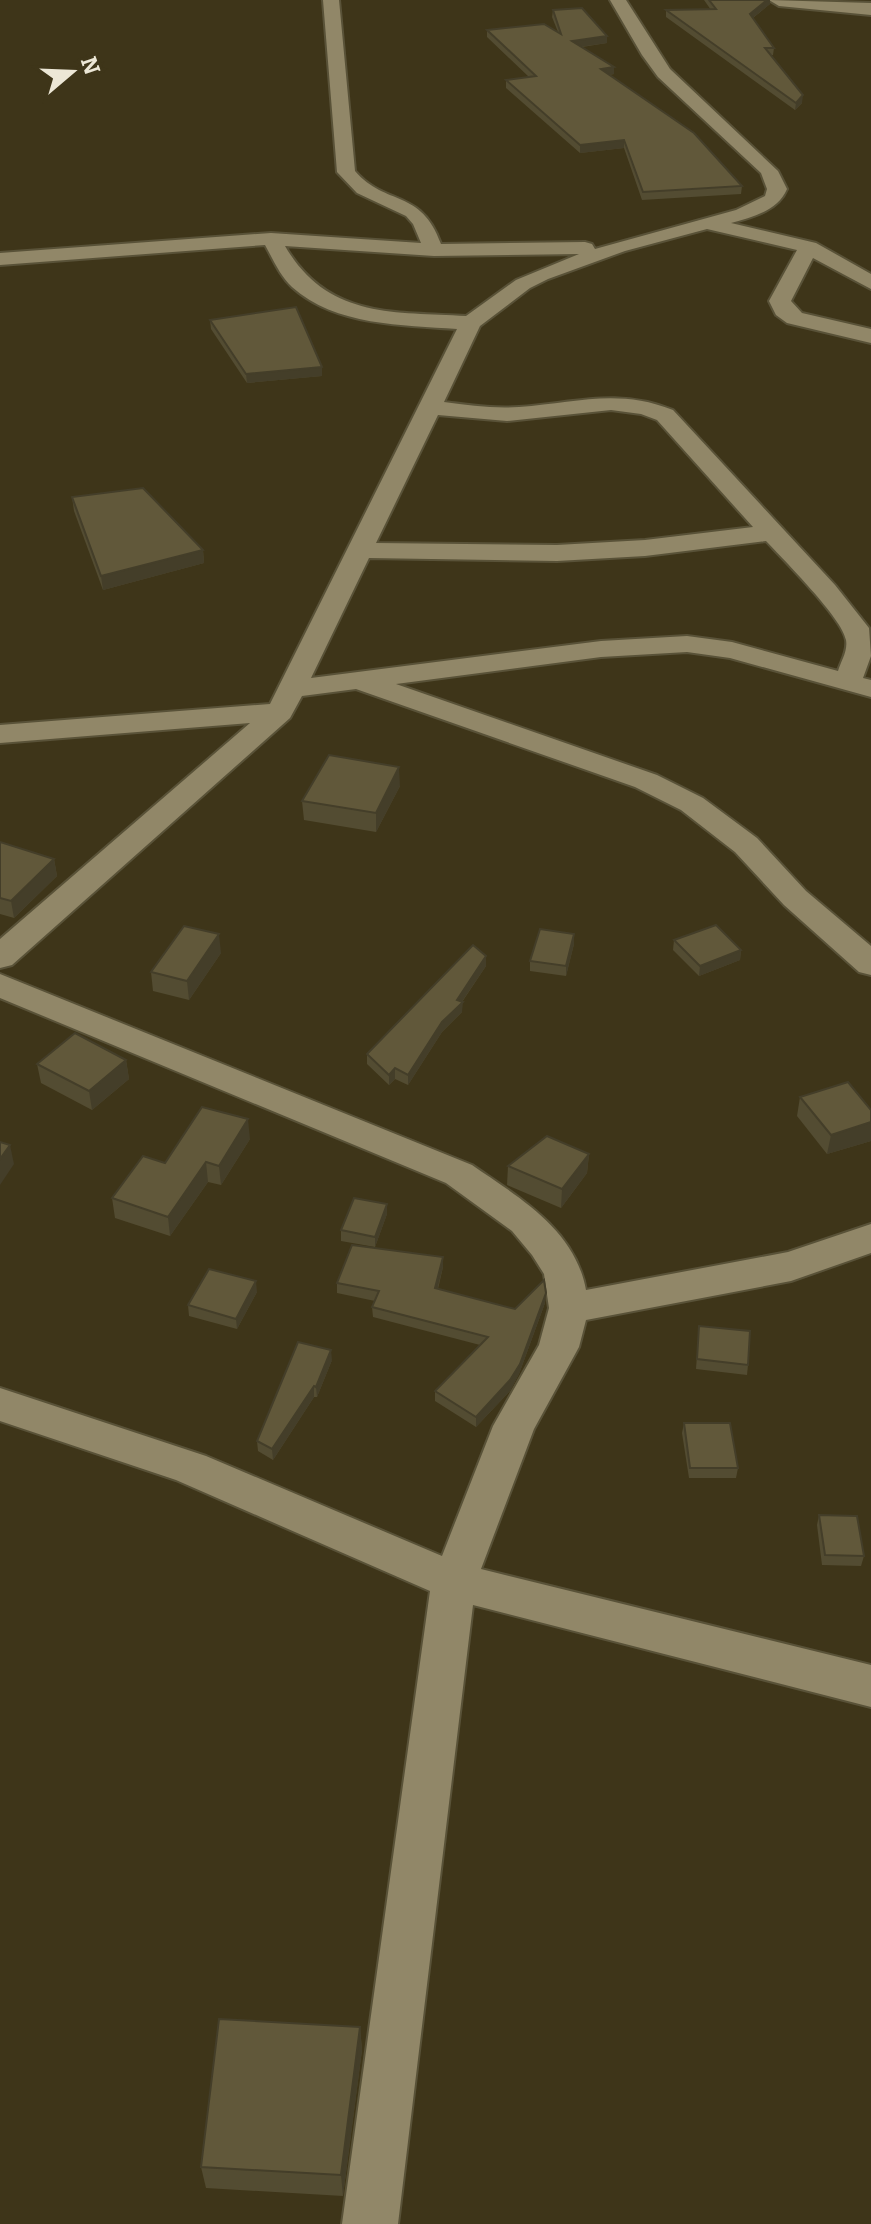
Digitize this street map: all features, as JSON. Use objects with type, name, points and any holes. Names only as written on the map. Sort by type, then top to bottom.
[{"type":"street","points":[[331,0],[346,172],[355,185],[404,208],[422,221],[434,250]]},
{"type":"street","points":[[0,957],[286,700],[471,323],[523,284],[541,275],[618,247],[761,207],[773,199],[777,189],[769,171],[664,73],[618,0]]},
{"type":"street","points":[[779,0],[869,6]]},
{"type":"street","points":[[708,224],[809,247],[867,286]]},
{"type":"street","points":[[271,239],[298,281],[322,298],[358,312],[471,323]]},
{"type":"street","points":[[0,259],[271,239],[434,250],[618,247]]},
{"type":"street","points":[[809,247],[780,301],[784,310],[795,318],[814,324],[871,336]]},
{"type":"street","points":[[0,734],[286,700],[357,680],[601,649],[687,644],[732,650],[859,686],[859,634],[773,532],[665,415],[645,405],[619,401],[494,415],[431,407]]},
{"type":"street","points":[[360,550],[557,553],[645,548],[773,532]]},
{"type":"street","points":[[357,680],[646,781],[692,804],[746,845],[795,898],[871,964]]},
{"type":"street","points":[[0,985],[459,1174],[525,1221],[546,1245],[563,1273],[569,1308],[559,1347],[514,1426],[454,1581],[370,2224]]},
{"type":"street","points":[[569,1308],[791,1266],[871,1238]]},
{"type":"street","points":[[0,1404],[191,1468],[454,1581],[871,1686]]},
{"type":"building","points":[[709,0],[767,0],[750,14],[774,48],[765,48],[803,95],[796,103],[666,10],[716,9]]},
{"type":"building","points":[[582,8],[607,36],[572,41],[614,67],[601,69],[694,133],[742,186],[643,192],[624,140],[580,145],[506,80],[536,76],[487,30],[544,24],[561,34],[553,10]]},
{"type":"building","points":[[296,307],[322,367],[246,374],[210,320]]},
{"type":"building","points":[[143,488],[203,550],[101,576],[72,497]]},
{"type":"building","points":[[329,755],[399,767],[376,813],[302,801]]},
{"type":"building","points":[[0,842],[54,859],[11,901],[0,898]]},
{"type":"building","points":[[716,925],[741,950],[700,966],[674,940]]},
{"type":"building","points":[[184,926],[219,934],[187,981],[151,972]]},
{"type":"building","points":[[540,929],[574,934],[566,966],[530,961]]},
{"type":"building","points":[[473,945],[486,956],[457,1000],[463,1002],[442,1022],[408,1075],[395,1068],[389,1075],[367,1054]]},
{"type":"building","points":[[75,1033],[126,1060],[89,1091],[37,1064]]},
{"type":"building","points":[[848,1082],[871,1110],[871,1122],[831,1135],[800,1097]]},
{"type":"building","points":[[202,1107],[248,1119],[219,1166],[206,1162],[168,1217],[112,1198],[143,1156],[165,1163]]},
{"type":"building","points":[[547,1136],[589,1154],[562,1189],[508,1166]]},
{"type":"building","points":[[0,1142],[10,1145],[0,1159]]},
{"type":"building","points":[[354,1198],[387,1204],[375,1237],[341,1230]]},
{"type":"building","points":[[352,1245],[443,1257],[435,1288],[515,1309],[544,1280],[546,1293],[520,1364],[510,1380],[476,1417],[435,1391],[488,1337],[372,1307],[379,1291],[337,1283]]},
{"type":"building","points":[[209,1269],[256,1281],[236,1319],[188,1305]]},
{"type":"building","points":[[699,1326],[750,1331],[748,1365],[697,1359]]},
{"type":"building","points":[[298,1342],[331,1350],[316,1387],[272,1449],[257,1441]]},
{"type":"building","points":[[684,1423],[730,1423],[738,1468],[690,1468]]},
{"type":"building","points":[[819,1515],[857,1516],[864,1556],[825,1555]]},
{"type":"building","points":[[219,2019],[360,2027],[341,2175],[201,2167]]}]
